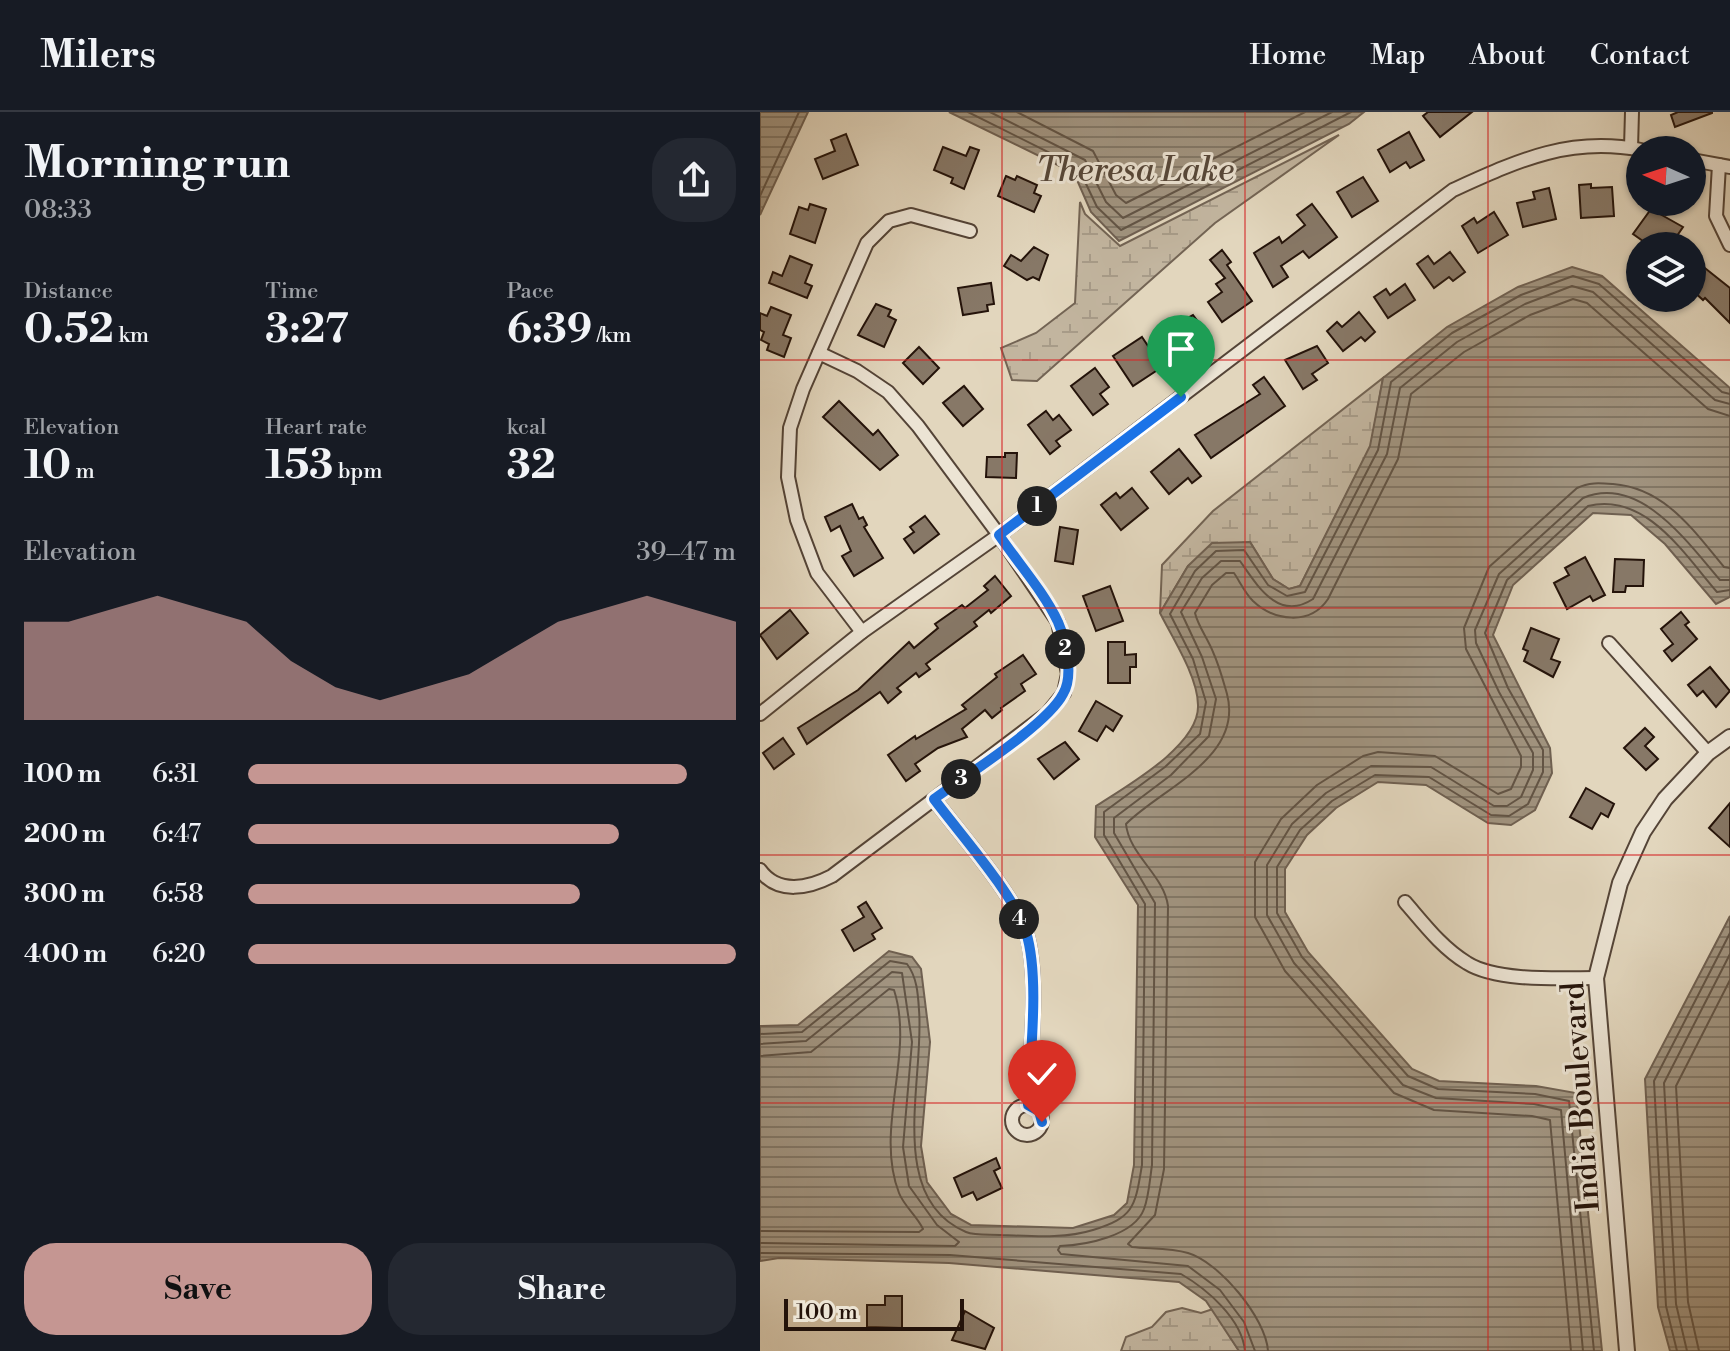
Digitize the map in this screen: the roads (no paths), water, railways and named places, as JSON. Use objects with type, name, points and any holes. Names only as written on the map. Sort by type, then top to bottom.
[{"type":"street","points":[[1632,112],[1635,136]]},
{"type":"street","points":[[760,714],[862,632],[999,535],[1453,190],[1519,160],[1568,146],[1626,149]]},
{"type":"street","points":[[1724,166],[1716,216],[1730,245]]},
{"type":"street","points":[[862,632],[817,573],[797,520],[788,477],[790,428],[867,243],[889,221],[911,215],[970,231]]},
{"type":"street","points":[[760,870],[765,877],[788,886],[809,888],[832,876],[1047,714],[1064,693],[1067,662],[1058,622],[999,535],[888,392],[857,371],[819,353]]},
{"type":"street","points":[[1609,643],[1708,753]]},
{"type":"street","name":"India Boulevard","points":[[1627,1351],[1596,978],[1620,883],[1632,853],[1665,799],[1708,753],[1730,737]]},
{"type":"street","points":[[934,799],[1009,901],[1025,931],[1032,965],[1028,1105]]},
{"type":"street","points":[[1405,902],[1442,944],[1469,965],[1545,978],[1596,978]]},
{"type":"water","points":[[760,112],[808,112],[760,215]]},
{"type":"water","name":"Theresa Lake","points":[[949,112],[1364,112],[1349,124],[1119,241],[1091,212],[1074,173]]},
{"type":"water","points":[[1572,267],[1602,276],[1626,297],[1626,312],[1643,312],[1730,388],[1730,597],[1716,604],[1665,544],[1631,515],[1593,513],[1513,585],[1493,635],[1550,748],[1552,773],[1535,810],[1511,825],[1488,823],[1426,785],[1378,782],[1336,808],[1307,835],[1285,869],[1285,912],[1308,952],[1412,1069],[1439,1081],[1536,1086],[1576,1093],[1602,1351],[1239,1351],[1206,1301],[1179,1282],[949,1263],[779,1258],[760,1261],[760,1026],[798,1025],[889,951],[912,957],[921,969],[930,1042],[921,1146],[927,1182],[951,1214],[971,1225],[1073,1228],[1114,1215],[1127,1203],[1134,1165],[1138,905],[1095,837],[1096,806],[1159,763],[1187,735],[1195,720],[1198,705],[1194,682],[1160,613],[1188,566],[1212,543],[1250,542],[1273,579],[1289,589],[1300,586],[1370,446],[1383,378],[1447,327],[1518,287]]},
{"type":"water","points":[[1730,916],[1730,1351],[1670,1351],[1658,1307],[1645,1079]]}]
